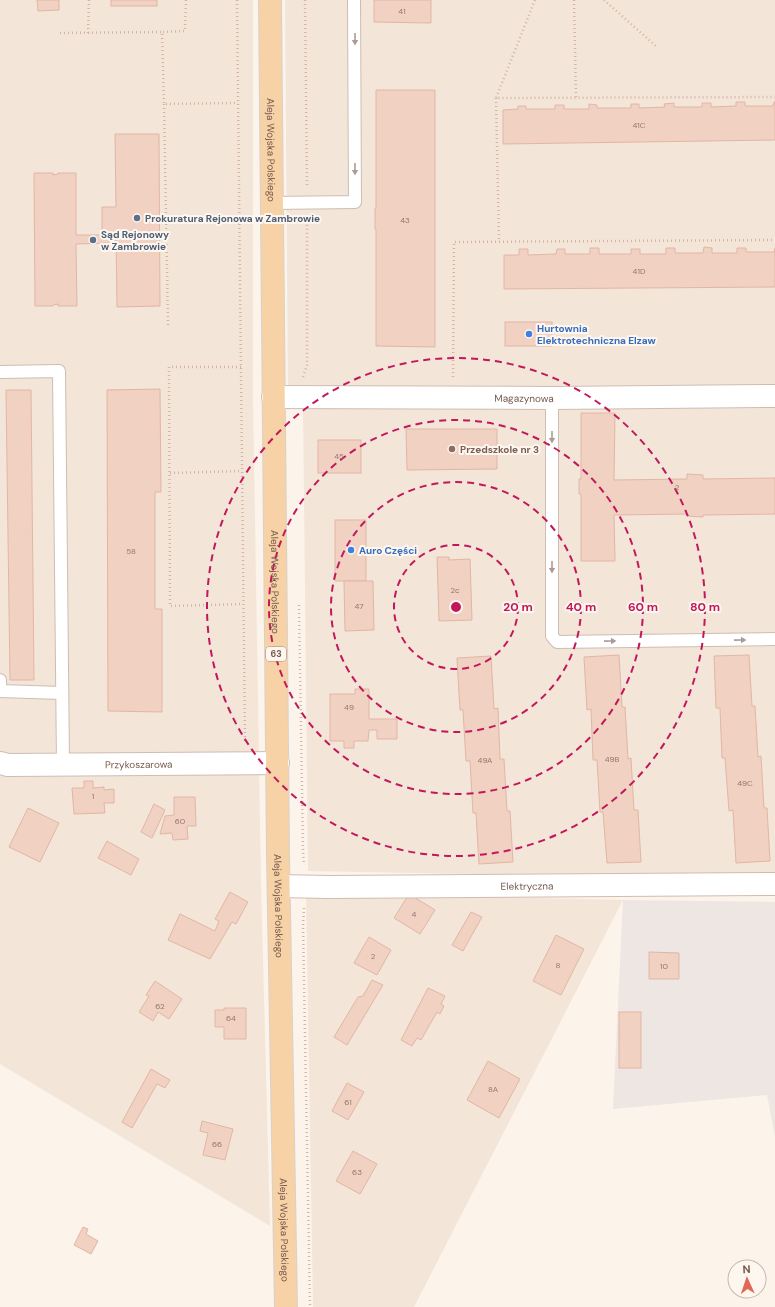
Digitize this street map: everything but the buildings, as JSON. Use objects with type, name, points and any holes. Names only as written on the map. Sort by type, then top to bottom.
[{"type":"main road","name":"Aleja Wojska Polskiego","points":[[270,0],[273,397],[286,1307]]},
{"type":"street","name":"Magazynowa","points":[[273,397],[552,398],[775,396]]},
{"type":"street","name":"Przykoszarowa","points":[[0,763],[8,765],[278,763]]},
{"type":"street","name":"Elektryczna","points":[[279,886],[329,887],[775,884]]},
{"type":"lane","points":[[272,203],[355,202],[354,0]]},
{"type":"lane","points":[[0,372],[59,371],[63,764]]},
{"type":"lane","points":[[552,398],[552,636],[558,642],[775,639]]},
{"type":"lane","points":[[0,680],[0,691],[62,693]]},
{"type":"path","points":[[88,0],[88,33]]},
{"type":"path","points":[[60,33],[185,31],[186,0]]},
{"type":"path","points":[[237,0],[245,763]]},
{"type":"path","points":[[296,397],[308,365],[305,0]]},
{"type":"path","points":[[499,242],[496,98],[535,0]]},
{"type":"path","points":[[574,0],[576,98]]},
{"type":"path","points":[[604,0],[657,47]]},
{"type":"path","points":[[162,32],[168,325]]},
{"type":"path","points":[[496,98],[775,97]]},
{"type":"path","points":[[164,104],[238,103]]},
{"type":"path","points":[[166,221],[239,223]]},
{"type":"path","points":[[453,397],[454,242],[775,240]]},
{"type":"path","points":[[241,367],[169,368],[170,606],[243,604]]},
{"type":"path","points":[[170,473],[242,471]]},
{"type":"path","points":[[299,600],[302,851],[303,863],[306,871]]},
{"type":"path","points":[[306,905],[304,908],[303,925],[310,1307]]},
{"type":"shaded area","points":[[0,0],[253,0],[253,400],[261,885],[270,1226],[0,1064]]},
{"type":"shaded area","points":[[285,0],[775,0],[775,385],[288,392]]},
{"type":"shaded area","points":[[303,403],[775,405],[775,878],[749,879],[308,871]]},
{"type":"shaded area","points":[[306,893],[623,900],[414,1307],[313,1307]]},
{"type":"shaded area","points":[[623,900],[775,902],[775,1137],[767,1095],[613,1109]]},
{"type":"place","name":"Prokuratura Rejonowa w Zambrowie","points":[[137,218]]},
{"type":"place","name":"Sąd Rejonowy w Zambrowie","points":[[93,240]]},
{"type":"place","name":"Hurtownia Elektrotechniczna Elzaw","points":[[529,334]]},
{"type":"place","name":"Przedszkole nr 3","points":[[452,449]]},
{"type":"place","name":"Auro Części","points":[[351,550]]}]
